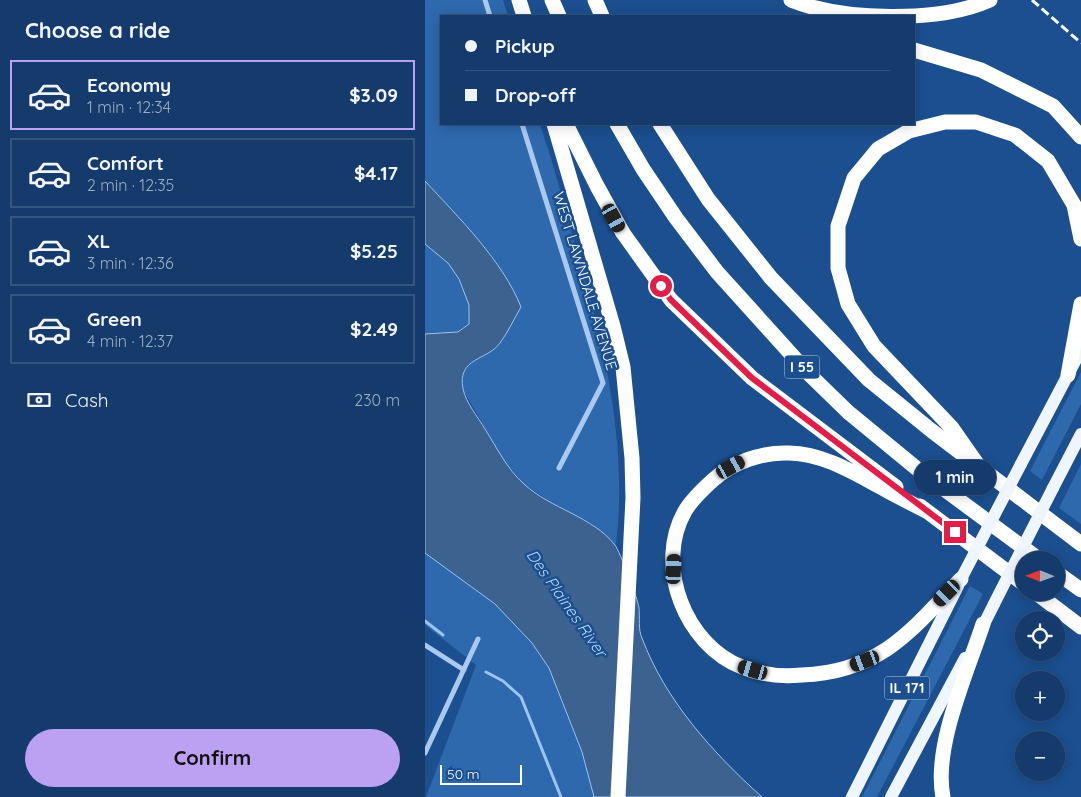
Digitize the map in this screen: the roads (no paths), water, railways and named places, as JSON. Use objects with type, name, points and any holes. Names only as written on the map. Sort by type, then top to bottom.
[{"type":"highway","points":[[519,0],[524,15]]},
{"type":"highway","points":[[552,0],[559,15]]},
{"type":"highway","points":[[595,0],[602,15]]},
{"type":"highway","points":[[781,0],[814,15]]},
{"type":"highway","points":[[791,0],[830,11],[859,15]]},
{"type":"highway","points":[[900,15],[933,14],[986,2]]},
{"type":"highway","points":[[915,50],[981,70],[1053,106],[1081,137]]},
{"type":"highway","points":[[980,468],[952,428],[874,346],[848,304],[838,268],[838,226],[854,178],[878,149],[909,131],[945,122],[976,122],[1015,135],[1048,162],[1074,205],[1081,240]]},
{"type":"highway","points":[[554,125],[613,326],[623,367],[632,458],[633,498],[618,797]]},
{"type":"highway","points":[[567,125],[597,186],[623,233],[671,300],[752,378],[1015,577]]},
{"type":"highway","name":"I 55","points":[[618,125],[643,170],[717,272],[809,375],[849,412],[921,472],[1028,551]]},
{"type":"highway","name":"I 55","points":[[661,125],[708,199],[784,292],[869,380],[980,468],[1081,544]]},
{"type":"highway","points":[[1068,375],[1081,304]]},
{"type":"highway","points":[[928,512],[843,467],[817,457],[790,453],[764,455],[742,461],[721,473],[700,492],[685,512],[675,540],[674,569],[681,603],[695,631],[719,654],[741,667],[764,674],[791,676],[818,674],[839,671],[865,661],[887,649],[906,634],[961,579]]},
{"type":"highway","points":[[1065,578],[1081,590]]},
{"type":"highway","points":[[1047,601],[1081,627]]},
{"type":"highway","points":[[943,797],[941,785],[946,734],[983,624]]},
{"type":"main road","name":"IL 171","points":[[852,797],[961,579],[1081,350]]},
{"type":"main road","name":"IL 171","points":[[891,797],[994,604],[1081,434]]},
{"type":"street","points":[[485,0],[490,15]]},
{"type":"street","name":"WEST LAWNDALE AVENUE","points":[[522,125],[603,383],[559,468]]},
{"type":"street","points":[[425,753],[479,639]]},
{"type":"street","points":[[425,645],[464,670]]},
{"type":"water","name":"Des Plaines River","points":[[425,181],[479,240],[503,273],[521,307],[500,343],[494,349],[474,361],[464,371],[462,379],[463,389],[469,405],[507,465],[524,484],[546,500],[595,527],[615,545],[625,566],[638,603],[641,635],[664,683],[677,704],[709,744],[762,797],[594,797],[582,752],[549,668],[532,643],[495,604],[425,553],[425,334],[458,332],[469,324],[469,305],[459,279],[448,263],[425,244]]},
{"type":"waterway","points":[[425,621],[443,635]]},
{"type":"waterway","points":[[486,672],[503,681],[521,697],[561,797]]},
{"type":"railway","points":[[1032,0],[1081,43]]}]
